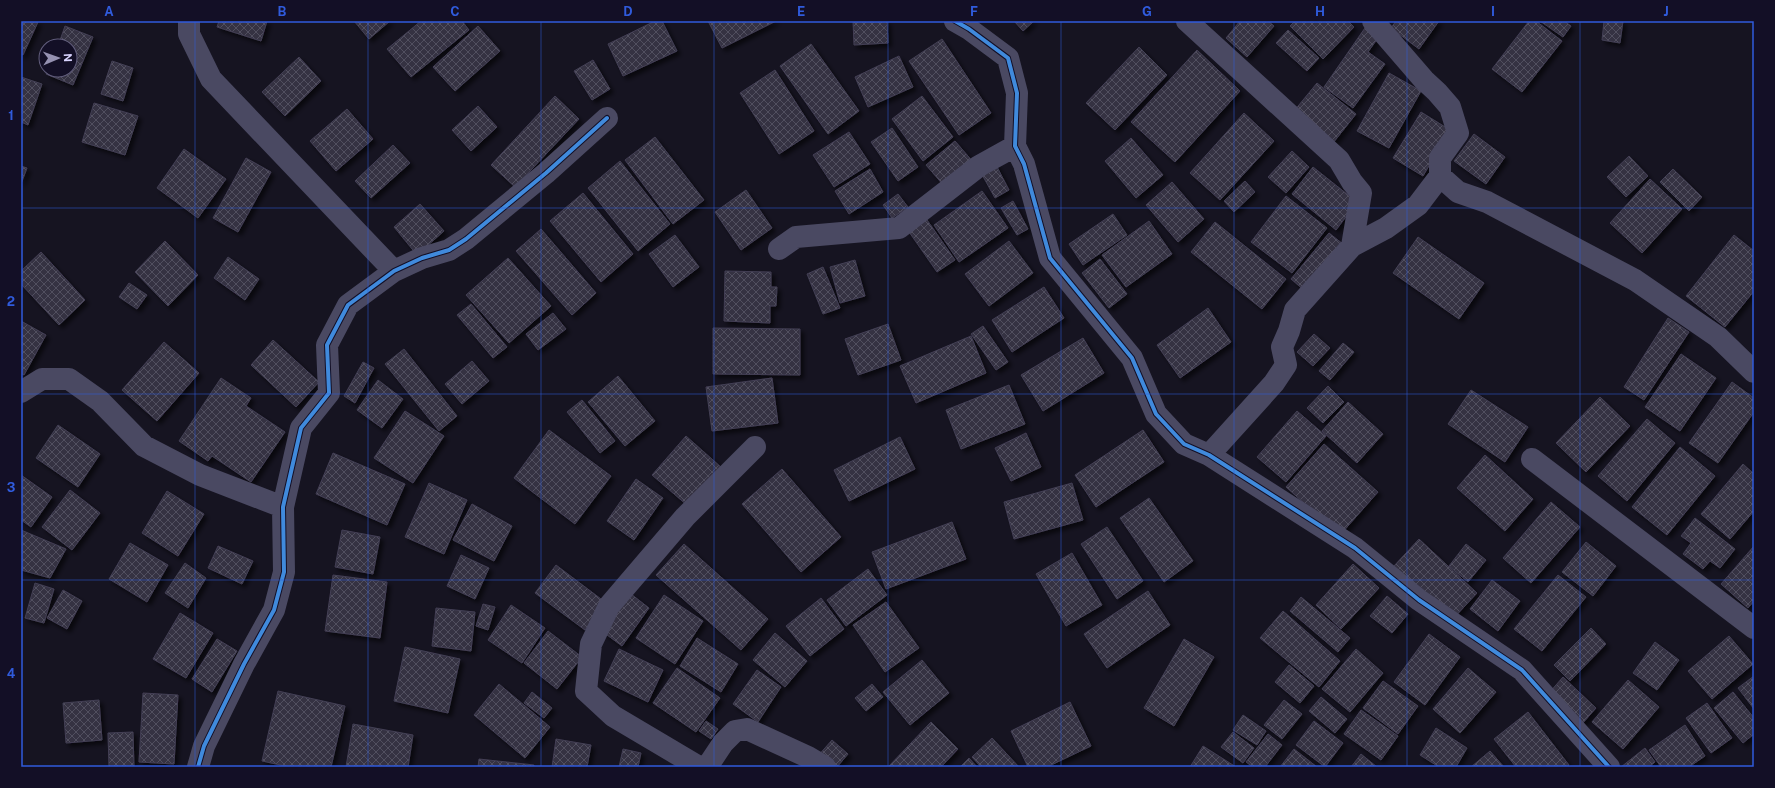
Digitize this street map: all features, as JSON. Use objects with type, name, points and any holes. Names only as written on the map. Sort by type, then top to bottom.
[{"type":"street","points":[[189,21],[189,34],[211,78],[394,271]]},
{"type":"street","points":[[955,21],[1008,58],[1017,93],[1015,146],[1024,164],[1050,258],[1132,358],[1156,414],[1184,444],[1209,455],[1355,548],[1419,600],[1522,670],[1609,767]]},
{"type":"street","points":[[1187,21],[1339,160],[1352,182],[1361,193],[1352,246]]},
{"type":"street","points":[[1209,455],[1274,383],[1286,365],[1282,347],[1289,331],[1295,310],[1352,246],[1386,228],[1418,205],[1440,176],[1440,158],[1458,133],[1450,107],[1424,80],[1373,21]]},
{"type":"street","points":[[198,767],[204,746],[244,664],[274,610],[284,572],[283,508],[301,428],[329,393],[327,345],[348,305],[394,271],[422,258],[450,250],[466,239],[546,173],[607,118]]},
{"type":"street","points":[[779,249],[796,237],[899,228],[979,166],[1015,146]]},
{"type":"street","points":[[1440,176],[1458,192],[1487,202],[1635,280],[1718,337],[1754,372]]},
{"type":"street","points":[[21,392],[42,379],[69,379],[100,401],[144,446],[200,475],[283,508]]},
{"type":"street","points":[[699,767],[613,716],[586,691],[591,644],[609,606],[685,517],[755,447]]},
{"type":"street","points":[[1532,459],[1752,624]]},
{"type":"street","points":[[707,767],[722,743],[735,731],[747,729],[808,757],[825,767]]},
{"type":"building","points":[[21,21],[38,22],[23,55],[21,54]]},
{"type":"building","points":[[219,21],[267,21],[261,41],[217,27]]},
{"type":"building","points":[[354,21],[390,21],[369,39]]},
{"type":"building","points":[[421,21],[462,21],[469,30],[411,77],[387,49]]},
{"type":"building","points":[[655,21],[662,21],[677,51],[623,76],[608,44]]},
{"type":"building","points":[[708,21],[776,21],[722,48]]},
{"type":"building","points":[[853,21],[887,21],[888,43],[854,45]]},
{"type":"building","points":[[1014,21],[1034,21],[1023,31]]},
{"type":"building","points":[[1240,21],[1268,21],[1274,26],[1247,57],[1226,38]]},
{"type":"building","points":[[1295,21],[1348,21],[1354,27],[1323,59],[1290,26]]},
{"type":"building","points":[[1396,21],[1439,21],[1419,49],[1391,28]]},
{"type":"building","points":[[1529,21],[1536,21],[1562,41],[1522,92],[1492,69]]},
{"type":"building","points":[[1540,21],[1564,21],[1571,26],[1563,37]]},
{"type":"building","points":[[1604,21],[1623,21],[1620,43],[1602,40]]},
{"type":"building","points":[[1367,25],[1380,35],[1368,52],[1385,64],[1353,108],[1324,87]]},
{"type":"building","points":[[65,26],[93,37],[78,73],[78,38],[61,38]]},
{"type":"building","points":[[478,26],[500,51],[455,91],[433,67]]},
{"type":"building","points":[[1288,30],[1319,58],[1307,71],[1276,43]]},
{"type":"building","points":[[942,39],[991,113],[959,135],[909,61]]},
{"type":"building","points":[[811,44],[859,111],[828,134],[780,66]]},
{"type":"building","points":[[1139,47],[1167,75],[1115,130],[1086,103]]},
{"type":"building","points":[[1197,50],[1240,91],[1175,162],[1131,122]]},
{"type":"building","points":[[899,56],[913,87],[868,107],[855,77]]},
{"type":"building","points":[[299,57],[321,81],[285,116],[262,92]]},
{"type":"building","points":[[593,60],[610,89],[592,100],[574,71]]},
{"type":"building","points":[[112,61],[133,68],[123,101],[101,94]]},
{"type":"building","points":[[775,70],[814,131],[779,154],[740,93]]},
{"type":"building","points":[[1389,73],[1421,91],[1389,148],[1357,131]]},
{"type":"building","points":[[21,77],[42,84],[28,125],[21,122]]},
{"type":"building","points":[[56,78],[76,78],[73,85]]},
{"type":"building","points":[[1317,83],[1356,114],[1333,143],[1294,111]]},
{"type":"building","points":[[555,96],[579,119],[515,187],[491,165]]},
{"type":"building","points":[[922,96],[953,137],[923,161],[892,119]]},
{"type":"building","points":[[94,103],[138,116],[125,155],[82,142]]},
{"type":"building","points":[[478,106],[497,127],[471,151],[452,130]]},
{"type":"building","points":[[347,109],[373,139],[336,171],[310,141]]},
{"type":"building","points":[[1421,112],[1450,130],[1423,176],[1393,158]]},
{"type":"building","points":[[1244,113],[1274,141],[1220,200],[1190,173]]},
{"type":"building","points":[[892,128],[918,167],[898,181],[871,142]]},
{"type":"building","points":[[849,132],[870,164],[834,187],[813,155]]},
{"type":"building","points":[[1474,134],[1505,157],[1486,184],[1454,161]]},
{"type":"building","points":[[655,137],[704,200],[673,224],[625,160]]},
{"type":"building","points":[[1131,138],[1163,175],[1136,198],[1105,161]]},
{"type":"building","points":[[955,141],[974,163],[945,187],[926,165]]},
{"type":"building","points":[[393,145],[410,163],[371,198],[355,181]]},
{"type":"building","points":[[184,149],[226,179],[198,218],[157,188]]},
{"type":"building","points":[[1292,151],[1309,167],[1286,193],[1268,177]]},
{"type":"building","points":[[1629,156],[1648,176],[1626,197],[1607,177]]},
{"type":"building","points":[[246,158],[271,172],[238,232],[213,218]]},
{"type":"building","points":[[620,161],[670,224],[638,251],[588,188]]},
{"type":"building","points":[[995,163],[1009,190],[995,198],[980,171]]},
{"type":"building","points":[[21,166],[27,168],[21,184]]},
{"type":"building","points":[[1313,167],[1357,202],[1336,230],[1292,194]]},
{"type":"building","points":[[870,169],[883,192],[849,214],[835,191]]},
{"type":"building","points":[[1673,169],[1702,197],[1689,211],[1660,182]]},
{"type":"building","points":[[1650,179],[1682,209],[1642,253],[1610,223]]},
{"type":"building","points":[[1245,181],[1255,192],[1234,212],[1224,201]]},
{"type":"building","points":[[1172,182],[1204,219],[1178,242],[1146,205]]},
{"type":"building","points":[[746,190],[772,228],[741,250],[715,212]]},
{"type":"building","points":[[982,191],[1008,228],[959,262],[934,225]]},
{"type":"building","points":[[583,193],[633,254],[601,282],[550,221]]},
{"type":"building","points":[[898,194],[908,207],[892,218],[883,205]]},
{"type":"building","points":[[1286,196],[1327,228],[1292,273],[1251,242]]},
{"type":"building","points":[[1013,201],[1028,229],[1017,235],[1001,208]]},
{"type":"building","points":[[420,204],[444,231],[417,255],[394,227]]},
{"type":"building","points":[[1113,214],[1127,235],[1083,265],[1069,244]]},
{"type":"building","points":[[925,217],[955,260],[937,272],[907,229]]},
{"type":"building","points":[[1149,221],[1172,254],[1126,287],[1102,255]]},
{"type":"building","points":[[1215,222],[1286,279],[1262,309],[1191,252]]},
{"type":"building","points":[[541,229],[596,293],[572,315],[516,251]]},
{"type":"building","points":[[1329,233],[1343,244],[1305,291],[1291,279]]},
{"type":"building","points":[[675,235],[699,267],[673,287],[649,254]]},
{"type":"building","points":[[1734,235],[1754,251],[1754,291],[1725,327],[1686,296]]},
{"type":"building","points":[[1418,237],[1484,283],[1459,319],[1393,273]]},
{"type":"building","points":[[165,241],[198,275],[168,306],[135,272]]},
{"type":"building","points":[[1009,241],[1033,273],[989,306],[965,274]]},
{"type":"building","points":[[41,252],[85,300],[59,325],[21,284],[21,271]]},
{"type":"building","points":[[228,257],[259,279],[245,300],[214,278]]},
{"type":"building","points":[[508,258],[551,306],[509,343],[466,295]]},
{"type":"building","points":[[1100,259],[1127,294],[1109,308],[1082,273]]},
{"type":"building","points":[[855,260],[865,296],[840,303],[830,267]]},
{"type":"building","points":[[823,267],[840,308],[823,314],[807,274]]},
{"type":"building","points":[[725,271],[771,272],[771,287],[777,287],[776,306],[770,306],[770,323],[724,321]]},
{"type":"building","points":[[129,283],[147,295],[137,309],[119,297]]},
{"type":"building","points":[[1044,287],[1064,318],[1012,352],[992,320]]},
{"type":"building","points":[[471,304],[507,347],[493,358],[457,315]]},
{"type":"building","points":[[1208,308],[1231,342],[1180,378],[1157,345]]},
{"type":"building","points":[[553,313],[566,329],[538,350],[526,334]]},
{"type":"building","points":[[1668,318],[1689,332],[1644,400],[1624,387]]},
{"type":"building","points":[[21,321],[46,335],[24,375],[21,373]]},
{"type":"building","points":[[888,324],[901,360],[858,375],[845,339]]},
{"type":"building","points":[[983,326],[1008,362],[996,370],[971,334]]},
{"type":"building","points":[[713,328],[800,329],[800,375],[713,374]]},
{"type":"building","points":[[1314,334],[1330,348],[1313,366],[1297,352]]},
{"type":"building","points":[[971,336],[986,373],[916,403],[900,366]]},
{"type":"building","points":[[1083,338],[1104,373],[1043,411],[1021,375]]},
{"type":"building","points":[[273,340],[319,382],[296,407],[251,365]]},
{"type":"building","points":[[164,342],[199,373],[157,421],[122,390]]},
{"type":"building","points":[[1343,343],[1354,352],[1330,380],[1319,371]]},
{"type":"building","points":[[404,349],[457,416],[439,431],[385,364]]},
{"type":"building","points":[[1681,354],[1716,378],[1680,431],[1645,407]]},
{"type":"building","points":[[472,361],[489,381],[462,404],[445,384]]},
{"type":"building","points":[[363,362],[374,368],[355,403],[344,396]]},
{"type":"building","points":[[618,376],[655,421],[625,446],[588,402]]},
{"type":"building","points":[[221,378],[251,398],[246,406],[285,432],[251,482],[212,456],[208,461],[179,441]]},
{"type":"building","points":[[772,378],[778,423],[712,431],[706,387]]},
{"type":"building","points":[[378,380],[403,399],[382,428],[357,410]]},
{"type":"building","points":[[1732,382],[1754,398],[1754,412],[1718,463],[1689,443]]},
{"type":"building","points":[[1009,385],[1025,424],[961,449],[946,410]]},
{"type":"building","points":[[1328,386],[1344,402],[1323,423],[1307,408]]},
{"type":"building","points":[[1471,390],[1528,427],[1505,462],[1448,424]]},
{"type":"building","points":[[1600,397],[1630,426],[1586,472],[1556,443]]},
{"type":"building","points":[[582,400],[615,441],[600,453],[567,412]]},
{"type":"building","points":[[1348,402],[1383,434],[1357,463],[1322,431]]},
{"type":"building","points":[[405,411],[444,436],[413,483],[374,458]]},
{"type":"building","points":[[1297,411],[1326,436],[1286,482],[1257,457]]},
{"type":"building","points":[[1647,419],[1675,443],[1627,501],[1598,476]]},
{"type":"building","points":[[58,425],[100,454],[78,487],[36,458]]},
{"type":"building","points":[[549,430],[611,476],[575,524],[514,478]]},
{"type":"building","points":[[1143,430],[1164,462],[1096,507],[1075,475]]},
{"type":"building","points":[[1026,433],[1041,467],[1011,481],[995,448]]},
{"type":"building","points":[[686,436],[722,468],[688,506],[652,475]]},
{"type":"building","points":[[900,437],[915,469],[849,501],[834,470]]},
{"type":"building","points":[[1324,444],[1378,492],[1340,535],[1286,487]]},
{"type":"building","points":[[1680,447],[1715,476],[1667,535],[1632,507]]},
{"type":"building","points":[[333,453],[405,484],[387,525],[316,494]]},
{"type":"building","points":[[1485,455],[1533,499],[1505,531],[1457,488]]},
{"type":"building","points":[[1743,464],[1754,474],[1754,511],[1730,539],[1701,514]]},
{"type":"building","points":[[782,469],[841,537],[801,572],[742,504]]},
{"type":"building","points":[[21,475],[52,497],[31,527],[21,520]]},
{"type":"building","points":[[636,479],[663,498],[634,540],[607,521]]},
{"type":"building","points":[[429,483],[467,500],[444,554],[405,537]]},
{"type":"building","points":[[1072,483],[1083,520],[1014,539],[1004,502]]},
{"type":"building","points":[[70,490],[100,513],[72,550],[42,527]]},
{"type":"building","points":[[167,491],[204,514],[178,556],[142,533]]},
{"type":"building","points":[[1149,498],[1193,561],[1164,582],[1120,518]]},
{"type":"building","points":[[1551,502],[1580,527],[1531,583],[1503,558]]},
{"type":"building","points":[[472,504],[512,526],[494,561],[453,540]]},
{"type":"building","points":[[1695,518],[1735,549],[1720,568],[1710,561],[1703,569],[1683,554],[1691,543],[1681,536]]},
{"type":"building","points":[[952,522],[966,559],[886,589],[872,552]]},
{"type":"building","points":[[1107,527],[1143,581],[1117,599],[1081,544]]},
{"type":"building","points":[[21,530],[66,549],[50,578],[21,570]]},
{"type":"building","points":[[342,530],[380,537],[373,574],[335,567]]},
{"type":"building","points":[[1419,539],[1477,593],[1451,621],[1393,567]]},
{"type":"building","points":[[1586,542],[1616,566],[1593,596],[1562,572]]},
{"type":"building","points":[[130,543],[168,565],[147,602],[109,579]]},
{"type":"building","points":[[684,544],[768,619],[741,650],[656,575]]},
{"type":"building","points":[[1466,544],[1486,560],[1468,582],[1449,566]]},
{"type":"building","points":[[218,546],[253,561],[242,584],[208,568]]},
{"type":"building","points":[[1754,546],[1754,601],[1748,608],[1721,584]]},
{"type":"building","points":[[1072,553],[1102,605],[1066,626],[1036,574]]},
{"type":"building","points":[[461,555],[489,568],[475,599],[447,586]]},
{"type":"building","points":[[185,563],[206,578],[188,608],[165,593]]},
{"type":"building","points":[[1353,564],[1379,588],[1341,629],[1316,605]]},
{"type":"building","points":[[556,565],[605,602],[585,630],[535,593]]},
{"type":"building","points":[[868,569],[887,595],[846,626],[827,600]]},
{"type":"building","points":[[333,575],[387,582],[380,638],[325,631]]},
{"type":"building","points":[[1558,575],[1586,597],[1542,651],[1514,629]]},
{"type":"building","points":[[1492,580],[1520,601],[1498,631],[1470,609]]},
{"type":"building","points":[[35,583],[54,589],[44,623],[25,618]]},
{"type":"building","points":[[63,590],[82,601],[67,629],[47,618]]},
{"type":"building","points":[[1148,591],[1170,625],[1107,668],[1084,634]]},
{"type":"building","points":[[631,594],[649,608],[622,646],[603,632]]},
{"type":"building","points":[[664,595],[703,621],[675,664],[636,638]]},
{"type":"building","points":[[1387,596],[1408,614],[1392,633],[1370,616]]},
{"type":"building","points":[[1301,597],[1350,638],[1338,652],[1290,611]]},
{"type":"building","points":[[821,598],[844,629],[810,656],[786,626]]},
{"type":"building","points":[[886,602],[919,648],[885,672],[853,625]]},
{"type":"building","points":[[483,604],[495,607],[488,630],[476,626]]},
{"type":"building","points":[[511,605],[545,628],[522,663],[488,640]]},
{"type":"building","points":[[436,608],[475,612],[471,651],[432,646]]},
{"type":"building","points":[[1283,611],[1340,661],[1319,687],[1260,638]]},
{"type":"building","points":[[180,613],[213,633],[186,678],[153,659]]},
{"type":"building","points":[[1591,628],[1606,644],[1570,681],[1554,665]]},
{"type":"building","points":[[548,631],[582,657],[557,689],[524,663]]},
{"type":"building","points":[[775,633],[807,661],[785,687],[753,660]]},
{"type":"building","points":[[1429,634],[1460,657],[1425,705],[1394,682]]},
{"type":"building","points":[[1729,636],[1753,664],[1712,699],[1688,671]]},
{"type":"building","points":[[697,638],[738,664],[721,692],[680,666]]},
{"type":"building","points":[[217,639],[237,651],[212,692],[192,679]]},
{"type":"building","points":[[1184,639],[1214,657],[1174,726],[1144,708]]},
{"type":"building","points":[[1655,642],[1679,660],[1657,690],[1633,673]]},
{"type":"building","points":[[405,647],[460,659],[448,713],[394,701]]},
{"type":"building","points":[[619,649],[663,670],[648,702],[604,681]]},
{"type":"building","points":[[1356,649],[1383,673],[1350,712],[1322,689]]},
{"type":"building","points":[[922,660],[949,693],[910,725],[883,692]]},
{"type":"building","points":[[1289,665],[1314,686],[1300,703],[1275,682]]},
{"type":"building","points":[[677,668],[720,698],[696,732],[653,703]]},
{"type":"building","points":[[1468,668],[1496,692],[1460,733],[1433,709]]},
{"type":"building","points":[[757,670],[781,687],[758,722],[733,704]]},
{"type":"building","points":[[1754,676],[1754,709],[1738,688]]},
{"type":"building","points":[[1563,677],[1596,708],[1582,724],[1549,693]]},
{"type":"building","points":[[1628,680],[1659,707],[1623,749],[1592,722]]},
{"type":"building","points":[[1383,681],[1418,706],[1398,734],[1363,708]]},
{"type":"building","points":[[499,684],[550,727],[525,758],[474,715]]},
{"type":"building","points":[[872,684],[883,697],[866,711],[855,698]]},
{"type":"building","points":[[278,691],[345,706],[331,767],[290,767],[262,761]]},
{"type":"building","points":[[532,692],[552,708],[544,718],[524,703]]},
{"type":"building","points":[[1733,692],[1754,718],[1754,734],[1743,743],[1714,708]]},
{"type":"building","points":[[143,693],[178,695],[174,764],[139,762]]},
{"type":"building","points":[[1321,697],[1347,719],[1335,733],[1309,711]]},
{"type":"building","points":[[99,700],[102,740],[66,743],[63,703]]},
{"type":"building","points":[[1284,700],[1302,714],[1282,739],[1264,725]]},
{"type":"building","points":[[1070,702],[1091,746],[1047,767],[1028,767],[1011,731]]},
{"type":"building","points":[[1707,703],[1732,738],[1711,753],[1686,718]]},
{"type":"building","points":[[1361,710],[1398,736],[1381,760],[1344,734]]},
{"type":"building","points":[[1528,712],[1569,765],[1567,767],[1516,767],[1494,739]]},
{"type":"building","points":[[1243,715],[1266,731],[1257,745],[1233,730]]},
{"type":"building","points":[[706,721],[718,729],[711,739],[699,731]]},
{"type":"building","points":[[1314,721],[1343,743],[1325,767],[1296,745]]},
{"type":"building","points":[[931,722],[958,749],[941,767],[888,767]]},
{"type":"building","points":[[353,724],[413,735],[408,767],[346,767]]},
{"type":"building","points":[[1685,725],[1705,756],[1689,767],[1661,767],[1649,750]]},
{"type":"building","points":[[1436,728],[1467,748],[1456,767],[1439,767],[1420,755]]},
{"type":"building","points":[[133,732],[134,767],[109,767],[108,733]]},
{"type":"building","points":[[1233,732],[1254,748],[1243,763],[1221,747]]},
{"type":"building","points":[[1268,734],[1282,745],[1265,767],[1253,767],[1246,762]]},
{"type":"building","points":[[992,738],[1019,767],[981,767],[972,757]]},
{"type":"building","points":[[556,739],[591,745],[587,767],[552,767]]},
{"type":"building","points":[[832,740],[848,754],[837,767],[828,767],[817,757]]},
{"type":"building","points":[[1203,746],[1236,767],[1190,767]]},
{"type":"building","points":[[1645,748],[1655,762],[1649,767],[1621,767]]},
{"type":"building","points":[[623,749],[641,753],[638,767],[619,767]]},
{"type":"building","points":[[1294,749],[1317,767],[1280,767]]},
{"type":"building","points":[[1490,751],[1504,767],[1471,767]]},
{"type":"building","points":[[1361,754],[1377,767],[1351,767]]},
{"type":"building","points":[[969,758],[977,767],[960,767]]},
{"type":"building","points":[[479,759],[534,765],[534,767],[478,767]]},
{"type":"cycle path","points":[[955,21],[969,29],[1008,58],[1017,93],[1015,146],[1024,164],[1050,258],[1132,358],[1156,414],[1184,444],[1209,455],[1355,548],[1419,600],[1522,670],[1609,767]]},
{"type":"cycle path","points":[[198,767],[204,746],[244,664],[274,610],[284,572],[283,507],[301,428],[329,393],[327,345],[348,305],[394,271],[422,258],[449,250],[466,239],[546,173],[607,118]]}]
